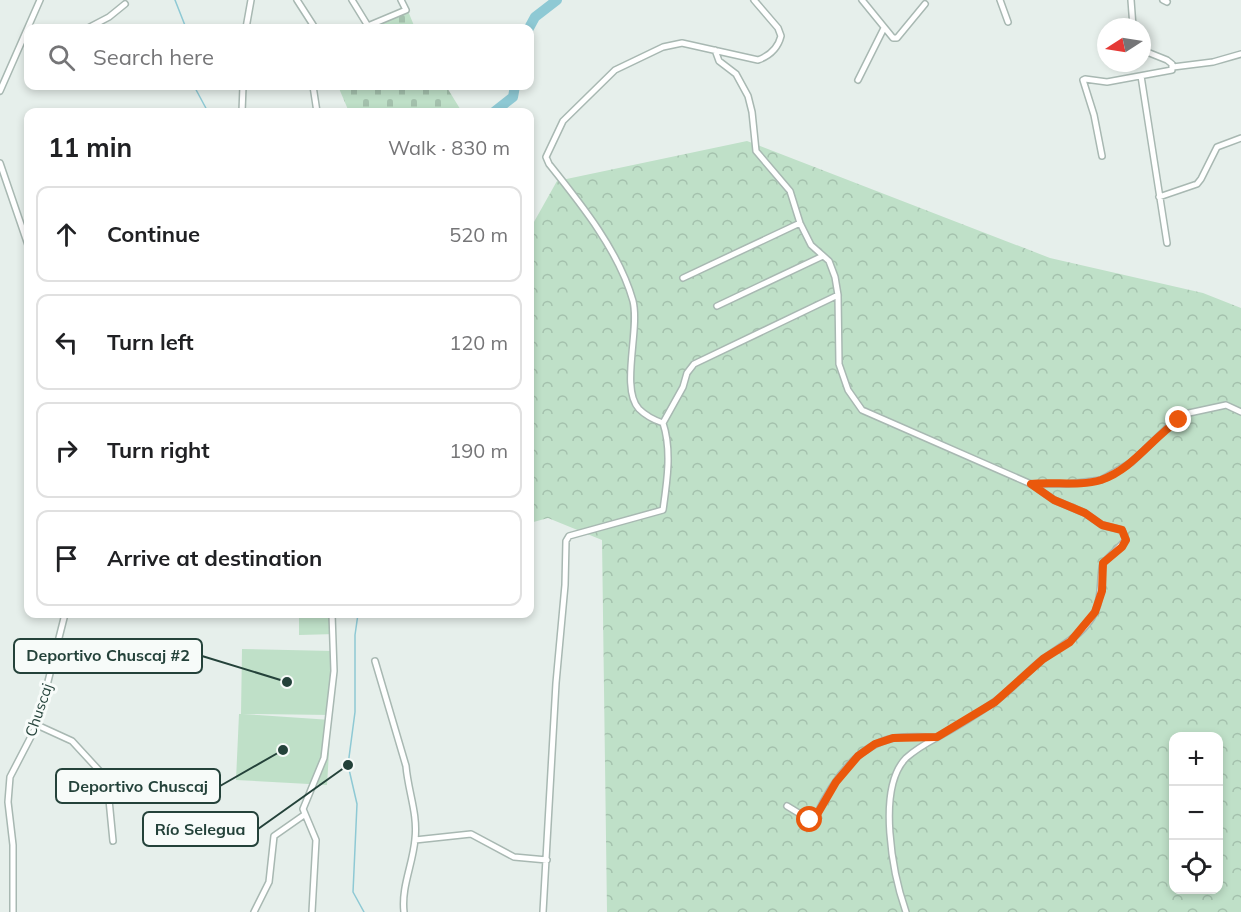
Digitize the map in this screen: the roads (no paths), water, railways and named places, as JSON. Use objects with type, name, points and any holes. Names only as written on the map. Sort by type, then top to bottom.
[{"type":"street","points":[[30,24],[40,0]]},
{"type":"street","points":[[247,24],[250,0]]},
{"type":"street","points":[[297,0],[312,24]]},
{"type":"street","points":[[352,0],[364,24]]},
{"type":"street","points":[[372,24],[406,9],[401,0]]},
{"type":"street","points":[[663,423],[650,418],[638,408],[632,397],[630,384],[634,343],[633,303],[614,257],[582,205],[546,157],[563,122],[615,70],[663,47],[682,43],[758,60],[768,56],[780,42],[781,36],[778,28],[754,0]]},
{"type":"street","points":[[862,0],[890,36],[897,38],[925,4]]},
{"type":"street","points":[[1000,0],[1008,22]]},
{"type":"street","points":[[1131,0],[1132,18]]},
{"type":"street","points":[[95,24],[125,4]]},
{"type":"street","points":[[858,80],[884,28]]},
{"type":"street","points":[[0,91],[24,38]]},
{"type":"street","points":[[20,47],[24,48]]},
{"type":"street","points":[[715,51],[719,61],[736,75],[743,85],[752,112],[756,151],[790,191],[800,223],[811,245],[829,261],[838,295],[839,364],[848,390],[862,410],[1031,484],[1054,500],[1085,513],[1102,525],[1122,530],[1126,540],[1122,547],[1103,563],[1102,591],[1095,612],[1070,642],[1043,659],[995,702],[923,745],[906,758],[897,769],[890,792],[894,865],[906,912]]},
{"type":"street","points":[[1151,54],[1167,60],[1173,67]]},
{"type":"street","points":[[1102,156],[1094,115],[1083,80],[1107,82],[1170,71],[1173,67],[1213,62],[1241,54]]},
{"type":"street","points":[[1141,76],[1167,243]]},
{"type":"street","points":[[242,108],[243,90]]},
{"type":"street","points":[[314,90],[316,108]]},
{"type":"street","points":[[1159,197],[1197,184],[1217,147],[1241,138]]},
{"type":"street","points":[[0,163],[24,233]]},
{"type":"street","points":[[683,278],[800,223]]},
{"type":"street","points":[[717,306],[823,256]]},
{"type":"street","points":[[543,912],[566,541],[570,536],[663,510],[667,436],[663,423],[687,373],[694,364],[838,295]]},
{"type":"street","points":[[1031,484],[1068,484],[1101,480],[1132,462],[1169,426],[1189,413],[1226,405],[1241,412]]},
{"type":"street","name":"Chuscaj","points":[[13,912],[13,845],[8,802],[10,777],[37,725],[64,618]]},
{"type":"street","points":[[312,912],[316,840],[303,809],[324,758],[333,671],[332,618]]},
{"type":"street","points":[[375,661],[406,766],[407,783],[416,820],[415,840],[402,898],[404,912]]},
{"type":"street","points":[[37,725],[72,741],[107,779],[113,841]]},
{"type":"street","points":[[787,806],[810,820],[815,818],[836,782],[858,756],[875,744],[893,738],[937,737]]},
{"type":"street","points":[[254,912],[269,882],[274,836],[304,815]]},
{"type":"street","points":[[415,840],[471,834],[514,857],[547,860]]},
{"type":"waterway","points":[[175,0],[184,24]]},
{"type":"waterway","points":[[531,24],[535,17],[557,0]]},
{"type":"waterway","points":[[196,90],[206,108]]},
{"type":"waterway","points":[[499,108],[513,97],[514,90]]},
{"type":"waterway","points":[[357,618],[355,635],[355,712],[348,765],[357,804],[353,892],[364,912]]},
{"type":"place","name":"Deportivo Chuscaj #2","points":[[287,682]]},
{"type":"place","name":"Deportivo Chuscaj","points":[[283,750]]},
{"type":"place","name":"Río Selegua","points":[[348,765]]}]
